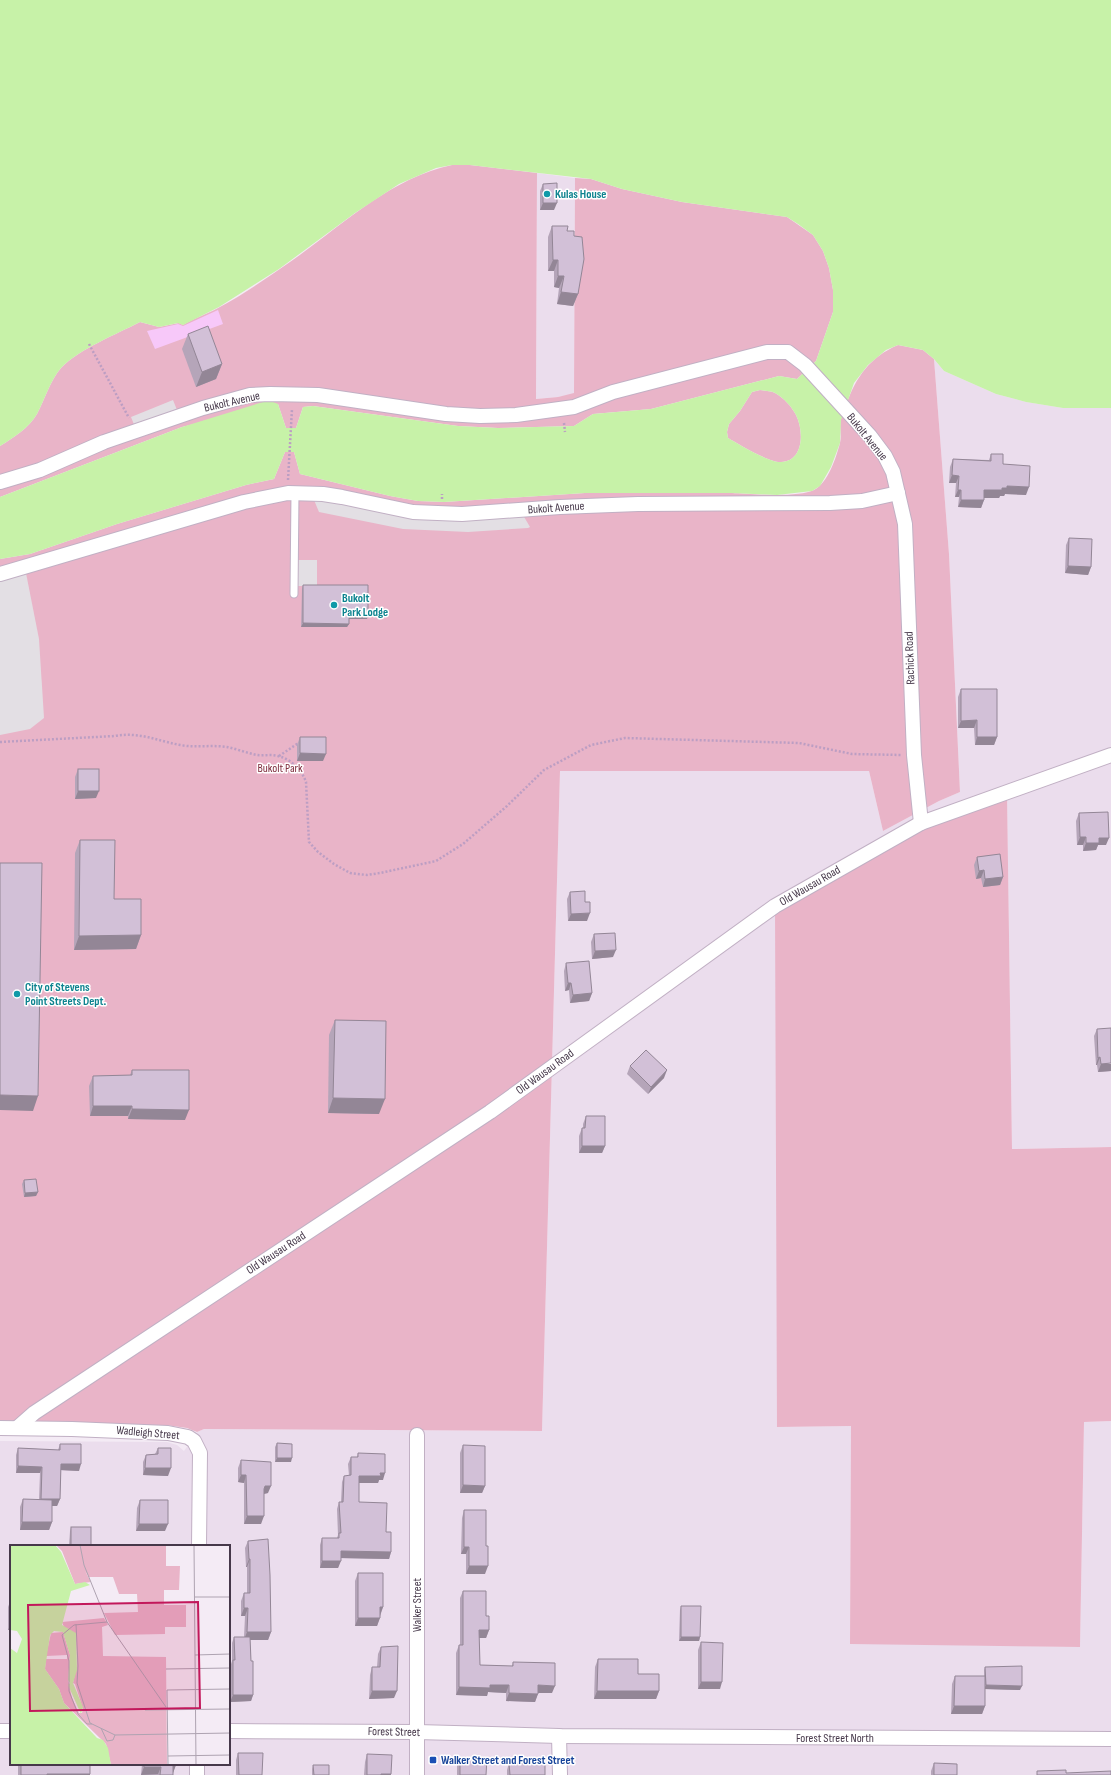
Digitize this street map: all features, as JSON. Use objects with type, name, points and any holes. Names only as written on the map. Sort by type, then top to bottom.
[{"type":"street","name":"Bukolt Avenue","points":[[0,482],[40,470],[104,442],[135,431],[203,408],[250,395],[318,395],[446,414],[480,416],[516,415],[574,407],[613,392],[767,352],[788,352],[805,365],[870,436],[885,456],[893,472],[898,493],[862,500],[830,503],[638,504],[560,507],[462,514],[413,512],[342,497],[291,493],[244,502],[0,574]]},
{"type":"street","name":"Rachick Road","points":[[898,493],[905,524],[914,755],[921,823]]},
{"type":"street","name":"Old Wausau Road","points":[[17,1428],[34,1414],[490,1112],[775,906],[921,823],[1111,755]]},
{"type":"street","points":[[0,1428],[17,1428]]},
{"type":"street","name":"Wadleigh Street","points":[[17,1428],[154,1432],[176,1434],[188,1437],[194,1441],[200,1453],[199,1545]]},
{"type":"street","name":"Walker Street","points":[[417,1435],[417,1775]]},
{"type":"street","name":"Forest Street","points":[[230,1731],[417,1732],[560,1736]]},
{"type":"street","points":[[560,1736],[560,1775]]},
{"type":"street","name":"Forest Street North","points":[[560,1736],[1111,1739]]},
{"type":"lane","points":[[291,493],[294,594]]},
{"type":"path","points":[[89,344],[135,431]]},
{"type":"path","points":[[291,493],[289,452],[292,394]]},
{"type":"path","points":[[0,742],[129,734],[146,736],[177,744],[227,747],[258,755],[279,756],[298,767],[304,774],[306,782],[309,842],[318,852],[334,864],[350,873],[367,875],[413,866],[442,857],[463,844],[475,834],[544,770],[591,744],[625,738],[799,743],[852,754],[914,755]]},
{"type":"path","points":[[279,756],[297,744],[303,744]]},
{"type":"shaded area","points":[[0,0],[1111,0],[1111,408],[1063,408],[1026,402],[996,394],[944,371],[934,359],[923,350],[898,345],[886,350],[868,365],[854,383],[841,420],[840,443],[831,467],[820,486],[812,491],[777,495],[732,493],[585,493],[444,502],[418,501],[390,496],[300,474],[294,452],[285,452],[274,479],[246,485],[117,524],[30,554],[0,559],[0,497],[182,427],[263,402],[273,402],[278,404],[286,428],[296,428],[303,407],[313,406],[458,426],[498,428],[574,426],[593,414],[651,409],[779,376],[797,379],[816,361],[833,312],[833,290],[829,268],[823,251],[813,235],[787,217],[682,202],[622,189],[591,179],[470,165],[452,165],[436,168],[399,184],[355,213],[279,269],[219,307],[183,325],[178,323],[159,327],[140,322],[78,354],[57,373],[37,414],[30,424],[0,446]],"holes":[[[760,390],[773,392],[782,397],[792,409],[799,422],[801,437],[800,444],[798,451],[789,460],[781,462],[769,460],[728,438],[727,432],[729,424],[740,411],[752,392]]]},
{"type":"shaded area","points":[[537,173],[575,178],[574,394],[536,399]]},
{"type":"shaded area","points":[[934,359],[944,371],[996,394],[1026,402],[1063,408],[1111,408],[1111,1147],[1012,1149],[1007,792],[921,823],[777,1427],[851,1426],[850,1643],[1080,1647],[1084,1422],[1111,1421],[1111,1775],[0,1775],[0,1441],[167,1442],[177,1445],[184,1451],[197,1432],[204,1429],[542,1431],[560,771],[869,771],[883,831],[939,801],[960,792],[949,554]]},
{"type":"shaded area","points":[[173,400],[177,410],[135,427],[131,417]]},
{"type":"shaded area","points":[[314,500],[402,517],[523,515],[530,527],[468,532],[403,529],[319,512]]},
{"type":"shaded area","points":[[294,560],[317,560],[317,586],[294,586]]},
{"type":"shaded area","points":[[25,568],[39,639],[44,718],[30,729],[0,735],[0,574]]},
{"type":"green space","points":[[452,165],[470,165],[537,173],[536,399],[558,397],[574,393],[575,178],[591,179],[622,189],[682,202],[787,217],[813,235],[823,251],[829,268],[833,290],[833,312],[816,361],[797,379],[779,376],[651,409],[593,414],[574,426],[498,428],[458,426],[313,406],[303,407],[296,428],[286,428],[278,404],[182,427],[0,497],[0,446],[30,424],[37,414],[48,390],[61,368],[78,354],[140,322],[159,327],[179,323],[183,325],[214,310],[237,298],[273,274],[366,205],[386,192],[429,172]]},
{"type":"green space","name":"Bukolt Park","points":[[898,345],[923,350],[934,359],[949,554],[960,792],[939,801],[883,831],[869,771],[560,771],[542,1431],[204,1429],[197,1432],[187,1428],[166,1425],[0,1424],[0,559],[30,554],[117,524],[246,485],[274,479],[285,452],[294,452],[300,474],[390,496],[418,501],[444,502],[585,493],[732,493],[786,495],[807,492],[819,487],[831,470],[840,443],[840,422],[842,415],[859,377],[879,356]]},
{"type":"green space","points":[[760,390],[772,392],[778,395],[792,409],[799,422],[801,437],[800,444],[798,451],[789,460],[776,462],[769,460],[728,438],[727,432],[729,424],[740,411],[752,392]]},
{"type":"green space","points":[[1007,792],[1012,1149],[1111,1147],[1111,1421],[1084,1422],[1080,1647],[850,1644],[851,1426],[777,1427],[775,906],[923,830]]},
{"type":"sand","points":[[218,310],[223,324],[155,349],[147,331],[178,324],[183,326]]},
{"type":"building","points":[[557,183],[557,203],[543,203],[543,184]]},
{"type":"building","points":[[552,226],[568,226],[567,231],[574,231],[574,236],[582,237],[584,259],[578,294],[561,292],[564,276],[558,276],[558,260],[553,260]]},
{"type":"building","points":[[208,326],[222,364],[202,372],[188,334]]},
{"type":"building","points":[[991,454],[1003,454],[1003,464],[1030,466],[1029,487],[1007,486],[1007,488],[1002,488],[1002,490],[984,490],[984,500],[961,500],[961,490],[958,490],[959,476],[952,475],[953,459],[991,461]]},
{"type":"building","points":[[1069,538],[1092,539],[1091,567],[1068,566]]},
{"type":"building","name":"Bukolt Park Lodge","points":[[303,585],[368,585],[368,616],[349,615],[349,624],[303,623]]},
{"type":"building","points":[[961,689],[997,689],[997,737],[977,737],[977,720],[961,721]]},
{"type":"building","points":[[300,737],[326,737],[326,754],[300,753]]},
{"type":"building","points":[[78,769],[99,769],[99,791],[78,791]]},
{"type":"building","points":[[1108,812],[1109,838],[1099,838],[1099,843],[1086,843],[1086,837],[1080,837],[1079,813]]},
{"type":"building","points":[[80,840],[115,840],[114,899],[141,899],[141,935],[79,936]]},
{"type":"building","points":[[1000,854],[1003,877],[985,879],[984,870],[979,871],[977,857]]},
{"type":"building","name":"City of Stevens Point Streets Dept.","points":[[0,863],[42,863],[38,1096],[0,1095]]},
{"type":"building","points":[[585,891],[585,902],[590,902],[590,913],[571,914],[570,892]]},
{"type":"building","points":[[615,933],[616,950],[595,951],[594,934]]},
{"type":"building","points":[[589,961],[592,993],[573,995],[571,983],[568,983],[566,963]]},
{"type":"building","points":[[335,1020],[386,1021],[385,1099],[333,1098]]},
{"type":"building","points":[[1111,1028],[1111,1063],[1101,1064],[1100,1057],[1098,1058],[1097,1029]]},
{"type":"building","points":[[646,1050],[667,1070],[651,1087],[630,1066]]},
{"type":"building","points":[[132,1070],[189,1070],[189,1110],[132,1109],[132,1106],[93,1106],[93,1076],[132,1075]]},
{"type":"building","points":[[586,1116],[605,1116],[605,1146],[582,1146],[582,1128],[585,1128]]},
{"type":"building","points":[[36,1179],[38,1192],[25,1193],[24,1180]]},
{"type":"building","points":[[277,1443],[292,1444],[292,1458],[277,1458]]},
{"type":"building","points":[[60,1444],[81,1444],[81,1464],[61,1464],[60,1499],[41,1499],[42,1467],[18,1466],[18,1448],[60,1450]]},
{"type":"building","points":[[463,1445],[485,1446],[485,1486],[463,1485]]},
{"type":"building","points":[[158,1448],[171,1448],[171,1468],[145,1468],[146,1455],[158,1454]]},
{"type":"building","points":[[358,1453],[385,1454],[385,1473],[380,1473],[381,1476],[359,1476],[359,1502],[387,1503],[386,1532],[391,1532],[391,1552],[341,1551],[341,1561],[322,1561],[322,1538],[339,1538],[339,1533],[341,1533],[339,1502],[343,1502],[344,1476],[351,1475],[351,1457],[358,1457]]},
{"type":"building","points":[[241,1460],[271,1462],[271,1486],[265,1486],[264,1489],[264,1516],[247,1516],[246,1475],[241,1475]]},
{"type":"building","points":[[23,1499],[52,1500],[52,1522],[22,1522]]},
{"type":"building","points":[[140,1500],[168,1500],[168,1524],[139,1524]]},
{"type":"building","points":[[464,1510],[486,1510],[486,1546],[488,1546],[488,1566],[469,1566],[469,1547],[464,1547]]},
{"type":"building","points":[[71,1527],[91,1527],[91,1545],[71,1545]]},
{"type":"building","points":[[268,1539],[271,1632],[247,1632],[248,1608],[244,1608],[244,1593],[250,1593],[250,1559],[248,1541]]},
{"type":"building","points":[[358,1573],[383,1573],[383,1607],[380,1607],[380,1618],[358,1618]]},
{"type":"building","points":[[463,1591],[486,1591],[486,1616],[489,1616],[489,1630],[479,1630],[480,1665],[513,1666],[513,1662],[555,1663],[555,1686],[538,1685],[538,1694],[509,1693],[509,1685],[490,1685],[490,1688],[459,1687],[459,1645],[463,1645]]},
{"type":"building","points":[[681,1606],[701,1606],[700,1637],[681,1637]]},
{"type":"building","points":[[234,1637],[250,1637],[251,1661],[253,1661],[253,1695],[233,1695],[233,1660],[235,1660]]},
{"type":"building","points":[[701,1642],[723,1643],[722,1682],[701,1682]]},
{"type":"building","points":[[398,1646],[397,1691],[372,1691],[372,1667],[380,1667],[381,1647]]},
{"type":"building","points":[[598,1659],[638,1659],[638,1674],[659,1674],[659,1691],[597,1691]]},
{"type":"building","points":[[1022,1666],[1022,1686],[986,1685],[985,1667]]},
{"type":"building","points":[[955,1676],[985,1676],[985,1706],[954,1706]]},
{"type":"building","points":[[238,1753],[263,1753],[262,1775],[239,1775]]},
{"type":"building","points":[[367,1754],[392,1755],[391,1774],[367,1775]]},
{"type":"building","points":[[460,1758],[487,1758],[486,1775],[460,1775]]},
{"type":"building","points":[[509,1763],[545,1764],[545,1775],[510,1775]]},
{"type":"building","points":[[934,1763],[957,1764],[957,1775],[934,1775]]},
{"type":"building","points":[[21,1765],[90,1765],[90,1774],[21,1775]]},
{"type":"building","points":[[144,1765],[173,1765],[173,1775],[160,1775],[161,1767],[144,1767]]},
{"type":"building","points":[[313,1765],[329,1765],[329,1775],[314,1775]]},
{"type":"building","points":[[1066,1770],[1066,1773],[1111,1771],[1111,1775],[1037,1775],[1037,1771]]},
{"type":"place","name":"Kulas House","points":[[547,194]]},
{"type":"place","name":"Bukolt Park Lodge","points":[[334,605]]},
{"type":"place","name":"City of Stevens Point Streets Dept.","points":[[17,994]]},
{"type":"place","name":"Walker Street and Forest Street","points":[[433,1760]]}]
